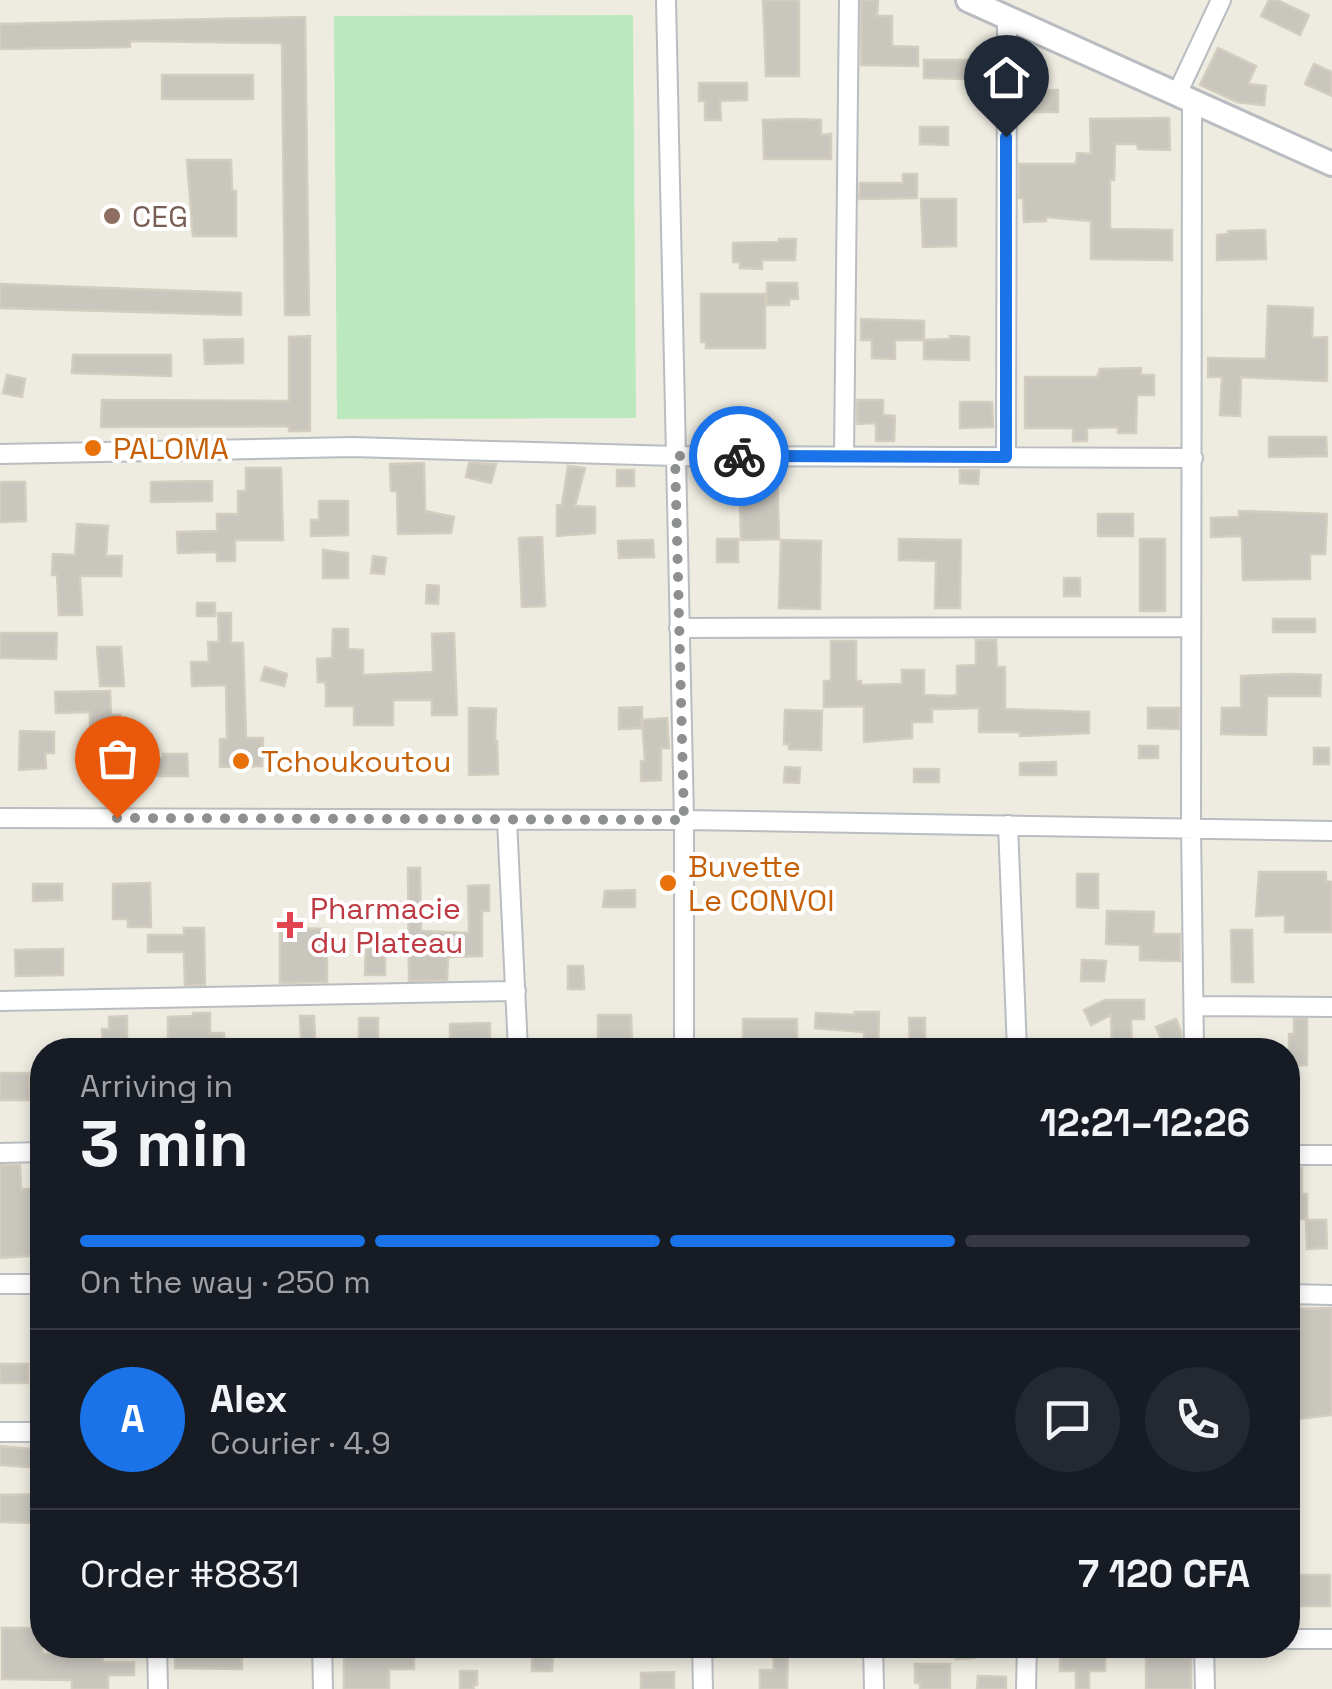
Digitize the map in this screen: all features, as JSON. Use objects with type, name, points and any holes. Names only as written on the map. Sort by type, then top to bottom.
[{"type":"street","points":[[666,0],[684,820],[684,1038]]},
{"type":"street","points":[[844,456],[849,0]]},
{"type":"street","points":[[968,0],[1330,158]]},
{"type":"street","points":[[1194,1038],[1193,458],[1184,97],[1222,0]]},
{"type":"street","points":[[1006,457],[1007,17]]},
{"type":"street","points":[[0,454],[352,447],[675,456],[1193,458]]},
{"type":"street","points":[[678,628],[1191,627]]},
{"type":"street","points":[[0,818],[684,820],[1332,831]]},
{"type":"street","points":[[507,820],[518,1038]]},
{"type":"street","points":[[1008,825],[1017,1038]]},
{"type":"street","points":[[0,1002],[516,992]]},
{"type":"street","points":[[1194,1006],[1332,1007]]},
{"type":"street","points":[[0,1152],[30,1152]]},
{"type":"street","points":[[1300,1155],[1332,1155]]},
{"type":"street","points":[[0,1284],[30,1284]]},
{"type":"street","points":[[1300,1295],[1332,1296]]},
{"type":"street","points":[[0,1432],[30,1432]]},
{"type":"street","points":[[1300,1639],[1332,1639]]},
{"type":"street","points":[[157,1658],[158,1689]]},
{"type":"street","points":[[322,1658],[323,1689]]},
{"type":"street","points":[[703,1658],[704,1689]]},
{"type":"street","points":[[873,1658],[874,1689]]},
{"type":"street","points":[[1026,1658],[1026,1689]]},
{"type":"street","points":[[1204,1658],[1205,1689]]},
{"type":"green space","points":[[633,15],[636,418],[337,419],[334,16]]},
{"type":"building","points":[[763,0],[799,0],[799,76],[766,76]]},
{"type":"building","points":[[861,0],[878,0],[877,16],[892,16],[892,46],[918,47],[918,66],[861,65]]},
{"type":"building","points":[[1269,0],[1309,15],[1300,35],[1261,16]]},
{"type":"building","points":[[305,17],[309,315],[285,315],[282,43],[130,41],[130,47],[0,49],[0,24]]},
{"type":"building","points":[[1218,48],[1256,66],[1248,84],[1266,86],[1264,105],[1237,102],[1200,85]]},
{"type":"building","points":[[924,60],[980,60],[980,79],[924,78]]},
{"type":"building","points":[[1314,64],[1332,72],[1332,96],[1305,84]]},
{"type":"building","points":[[162,75],[253,75],[253,99],[162,99]]},
{"type":"building","points":[[699,83],[747,83],[747,100],[720,101],[721,120],[705,120],[705,101],[699,101]]},
{"type":"building","points":[[1037,90],[1058,90],[1058,112],[1020,112],[1020,95],[1037,95]]},
{"type":"building","points":[[1169,118],[1170,150],[1115,144],[1110,229],[1172,230],[1172,260],[1091,259],[1091,221],[1046,217],[1046,221],[1024,222],[1019,164],[1076,164],[1077,153],[1091,154],[1090,119]]},
{"type":"building","points":[[763,120],[821,120],[821,135],[831,134],[831,159],[764,159]]},
{"type":"building","points":[[920,127],[948,127],[948,145],[920,144]]},
{"type":"building","points":[[187,160],[231,160],[236,236],[193,236]]},
{"type":"building","points":[[903,174],[917,174],[917,198],[859,199],[860,183],[903,183]]},
{"type":"building","points":[[921,199],[956,199],[956,246],[923,247]]},
{"type":"building","points":[[1265,230],[1266,259],[1217,260],[1217,235]]},
{"type":"building","points":[[796,239],[795,260],[762,260],[762,269],[740,268],[740,262],[733,262],[733,243]]},
{"type":"building","points":[[767,283],[797,283],[798,299],[789,299],[789,305],[767,305]]},
{"type":"building","points":[[0,284],[241,293],[241,315],[0,308]]},
{"type":"building","points":[[701,294],[765,294],[765,348],[706,348],[706,342],[701,342]]},
{"type":"building","points":[[1268,306],[1313,308],[1312,338],[1327,337],[1327,381],[1241,377],[1240,416],[1220,415],[1222,377],[1208,377],[1208,358],[1266,359]]},
{"type":"building","points":[[861,319],[924,321],[924,340],[895,340],[895,359],[872,358],[872,340],[861,340]]},
{"type":"building","points":[[310,336],[310,431],[289,431],[289,426],[101,427],[102,400],[289,401],[289,337]]},
{"type":"building","points":[[969,337],[969,360],[924,359],[924,340]]},
{"type":"building","points":[[243,339],[243,363],[205,364],[204,340]]},
{"type":"building","points":[[73,355],[171,355],[171,376],[72,373]]},
{"type":"building","points":[[1141,368],[1141,375],[1154,375],[1154,395],[1137,395],[1136,433],[1118,433],[1118,427],[1087,428],[1087,441],[1073,441],[1073,428],[1025,428],[1025,377],[1097,377],[1100,369]]},
{"type":"building","points":[[7,375],[25,379],[22,397],[3,393]]},
{"type":"building","points":[[857,400],[883,400],[883,415],[895,416],[894,441],[876,441],[876,423],[857,424]]},
{"type":"building","points":[[960,402],[992,402],[993,427],[960,428]]},
{"type":"building","points":[[1269,437],[1326,437],[1327,456],[1269,457]]},
{"type":"building","points":[[424,463],[425,511],[454,517],[451,533],[398,534],[397,491],[391,491],[390,464]]},
{"type":"building","points":[[469,463],[496,464],[491,483],[466,477]]},
{"type":"building","points":[[568,466],[585,468],[575,506],[595,507],[595,533],[557,536],[557,505],[562,505]]},
{"type":"building","points":[[246,468],[281,468],[283,540],[235,540],[235,561],[217,561],[217,552],[178,553],[177,532],[217,531],[217,514],[238,514],[238,491],[246,491]]},
{"type":"building","points":[[739,469],[777,469],[779,539],[741,540]]},
{"type":"building","points":[[617,470],[634,470],[634,486],[617,486]]},
{"type":"building","points":[[960,470],[979,470],[978,484],[960,483]]},
{"type":"building","points":[[212,481],[212,501],[151,502],[151,482]]},
{"type":"building","points":[[0,482],[25,482],[26,521],[0,522]]},
{"type":"building","points":[[319,501],[348,501],[348,535],[311,536],[311,520],[319,520]]},
{"type":"building","points":[[1239,511],[1327,514],[1325,554],[1310,554],[1310,579],[1243,580],[1242,536],[1211,537],[1211,518],[1239,517]]},
{"type":"building","points":[[1098,514],[1133,514],[1133,536],[1098,536]]},
{"type":"building","points":[[77,524],[108,526],[106,556],[122,556],[121,576],[80,576],[82,615],[59,615],[57,575],[52,575],[53,554],[75,555]]},
{"type":"building","points":[[542,537],[545,606],[522,607],[519,538]]},
{"type":"building","points":[[717,539],[738,539],[738,562],[717,562]]},
{"type":"building","points":[[899,539],[961,540],[960,608],[935,608],[936,561],[899,560]]},
{"type":"building","points":[[1140,539],[1165,539],[1165,611],[1140,611]]},
{"type":"building","points":[[653,540],[654,557],[619,558],[618,541]]},
{"type":"building","points":[[781,540],[821,541],[820,609],[779,608]]},
{"type":"building","points":[[323,550],[348,553],[348,578],[323,578]]},
{"type":"building","points":[[373,556],[386,558],[384,574],[371,573]]},
{"type":"building","points":[[1064,578],[1080,578],[1080,596],[1064,596]]},
{"type":"building","points":[[427,585],[439,586],[438,604],[426,603]]},
{"type":"building","points":[[197,603],[215,603],[215,616],[197,616]]},
{"type":"building","points":[[218,613],[231,613],[231,643],[243,643],[246,738],[263,738],[262,766],[220,767],[220,739],[227,739],[226,685],[192,686],[191,662],[209,662],[208,642],[219,642]]},
{"type":"building","points":[[1273,619],[1315,619],[1315,632],[1273,632]]},
{"type":"building","points":[[333,629],[348,629],[348,649],[363,650],[363,675],[433,672],[432,634],[454,633],[457,715],[432,715],[432,700],[393,700],[393,725],[354,725],[354,706],[326,706],[326,687],[325,682],[318,682],[317,659],[332,658]]},
{"type":"building","points":[[0,633],[57,633],[56,659],[0,658]]},
{"type":"building","points":[[976,640],[996,640],[997,667],[1005,667],[1005,709],[1089,712],[1089,733],[1020,736],[1020,732],[979,732],[979,708],[932,709],[932,722],[912,722],[912,738],[864,742],[864,706],[824,707],[824,681],[831,681],[831,641],[856,641],[856,681],[861,681],[861,685],[902,684],[902,670],[924,670],[924,695],[952,696],[957,695],[957,666],[976,665]]},
{"type":"building","points":[[97,647],[121,647],[124,686],[100,686]]},
{"type":"building","points":[[265,667],[287,674],[284,686],[261,680]]},
{"type":"building","points":[[1321,675],[1320,696],[1267,696],[1266,735],[1221,734],[1222,708],[1241,708],[1241,676]]},
{"type":"building","points":[[110,691],[111,715],[120,715],[121,754],[90,755],[90,712],[56,713],[55,692]]},
{"type":"building","points":[[642,707],[642,728],[619,729],[619,708]]},
{"type":"building","points":[[469,708],[496,709],[498,774],[469,775]]},
{"type":"building","points":[[1148,708],[1179,708],[1179,729],[1148,728]]},
{"type":"building","points":[[785,710],[822,711],[821,750],[789,749],[789,744],[784,744]]},
{"type":"building","points":[[667,718],[669,748],[661,748],[661,780],[641,781],[641,761],[645,761],[642,720]]},
{"type":"building","points":[[20,731],[54,732],[54,753],[45,753],[46,768],[19,770]]},
{"type":"building","points":[[1139,746],[1158,746],[1158,758],[1139,758]]},
{"type":"building","points":[[1314,748],[1329,748],[1329,764],[1314,764]]},
{"type":"building","points":[[163,754],[187,754],[188,776],[148,776],[148,759],[163,758]]},
{"type":"building","points":[[1056,762],[1056,775],[1020,775],[1020,763]]},
{"type":"building","points":[[785,767],[800,768],[799,783],[784,782]]},
{"type":"building","points":[[914,769],[939,769],[939,782],[914,782]]},
{"type":"building","points":[[408,868],[420,868],[421,931],[469,933],[468,886],[489,885],[489,911],[482,911],[482,956],[448,957],[447,980],[409,981]]},
{"type":"building","points":[[1259,872],[1326,872],[1326,881],[1332,882],[1332,932],[1285,932],[1285,915],[1256,916]]},
{"type":"building","points":[[1077,874],[1098,874],[1098,908],[1077,907]]},
{"type":"building","points":[[150,883],[151,927],[128,927],[128,919],[113,919],[113,884]]},
{"type":"building","points":[[33,884],[62,884],[62,900],[33,901]]},
{"type":"building","points":[[635,890],[635,907],[603,907],[605,891]]},
{"type":"building","points":[[1107,911],[1154,912],[1153,934],[1180,934],[1180,961],[1140,960],[1140,945],[1106,944]]},
{"type":"building","points":[[184,928],[204,928],[205,985],[185,985],[184,952],[148,952],[148,935],[184,935]]},
{"type":"building","points":[[280,928],[327,929],[327,982],[280,983]]},
{"type":"building","points":[[1231,930],[1252,930],[1253,982],[1232,982]]},
{"type":"building","points":[[366,940],[385,940],[385,975],[365,975]]},
{"type":"building","points":[[63,949],[63,975],[16,976],[15,950]]},
{"type":"building","points":[[1082,960],[1106,961],[1104,981],[1081,981]]},
{"type":"building","points":[[568,966],[583,966],[584,989],[568,989]]},
{"type":"building","points":[[1105,1000],[1144,1000],[1144,1019],[1131,1019],[1132,1038],[1112,1038],[1111,1015],[1091,1025],[1084,1010]]},
{"type":"building","points":[[879,1012],[878,1038],[864,1038],[864,1032],[815,1028],[816,1013]]},
{"type":"building","points":[[210,1013],[210,1033],[224,1033],[224,1038],[168,1038],[168,1017]]},
{"type":"building","points":[[598,1015],[631,1015],[632,1038],[598,1038]]},
{"type":"building","points":[[127,1016],[127,1038],[102,1038],[102,1029],[109,1029],[109,1017]]},
{"type":"building","points":[[300,1016],[314,1016],[315,1038],[301,1038]]},
{"type":"building","points":[[359,1018],[378,1018],[378,1038],[359,1038]]},
{"type":"building","points":[[909,1018],[925,1018],[925,1038],[910,1038]]},
{"type":"building","points":[[743,1019],[797,1019],[797,1038],[743,1038]]},
{"type":"building","points":[[1176,1019],[1181,1038],[1161,1038],[1156,1027]]},
{"type":"building","points":[[1294,1019],[1307,1019],[1307,1065],[1300,1065],[1300,1038],[1289,1038],[1289,1034],[1294,1034]]},
{"type":"building","points":[[490,1023],[490,1038],[450,1038],[450,1024]]},
{"type":"building","points":[[0,1073],[29,1073],[30,1100],[0,1100]]},
{"type":"building","points":[[0,1165],[20,1165],[21,1189],[30,1189],[30,1256],[0,1258]]},
{"type":"building","points":[[1300,1168],[1302,1194],[1307,1194],[1307,1219],[1300,1219]]},
{"type":"building","points":[[1306,1220],[1326,1220],[1327,1248],[1307,1249]]},
{"type":"building","points":[[1332,1308],[1332,1415],[1300,1419],[1300,1309]]},
{"type":"building","points":[[0,1364],[28,1364],[28,1383],[0,1383]]},
{"type":"building","points":[[0,1446],[30,1449],[30,1467],[0,1465]]},
{"type":"building","points":[[30,1494],[30,1523],[0,1522],[0,1495]]},
{"type":"building","points":[[1300,1575],[1330,1575],[1330,1606],[1300,1606]]},
{"type":"building","points":[[2,1628],[30,1628],[30,1658],[134,1662],[134,1675],[108,1675],[108,1689],[72,1689],[72,1680],[2,1679]]},
{"type":"building","points":[[175,1658],[242,1658],[242,1669],[175,1668]]},
{"type":"building","points":[[344,1658],[414,1658],[414,1669],[389,1669],[389,1689],[344,1689]]},
{"type":"building","points":[[532,1658],[553,1658],[552,1671],[532,1671]]},
{"type":"building","points":[[774,1658],[788,1658],[787,1689],[760,1689],[760,1670],[774,1670]]},
{"type":"building","points":[[1060,1658],[1105,1658],[1105,1671],[1089,1671],[1089,1689],[1076,1689],[1076,1671],[1060,1671]]},
{"type":"building","points":[[1146,1658],[1191,1658],[1191,1689],[1146,1689]]},
{"type":"building","points":[[915,1664],[950,1664],[950,1689],[920,1689],[920,1683],[915,1683]]},
{"type":"building","points":[[460,1671],[477,1671],[474,1689],[460,1689]]},
{"type":"building","points":[[674,1672],[674,1689],[641,1689],[641,1673]]},
{"type":"building","points":[[978,1676],[1006,1677],[1006,1689],[977,1689]]},
{"type":"way so far","points":[[117,818],[684,820],[675,456],[739,456]]},
{"type":"place","name":"CEG","points":[[112,216]]},
{"type":"place","name":"PALOMA","points":[[93,448]]},
{"type":"place","name":"Tchoukoutou","points":[[241,761]]},
{"type":"place","name":"Buvette Le CONVOI","points":[[668,883]]},
{"type":"place","name":"Pharmacie du Plateau","points":[[290,925]]},
{"type":"route","points":[[739,456],[1006,457],[1006,137]]}]
